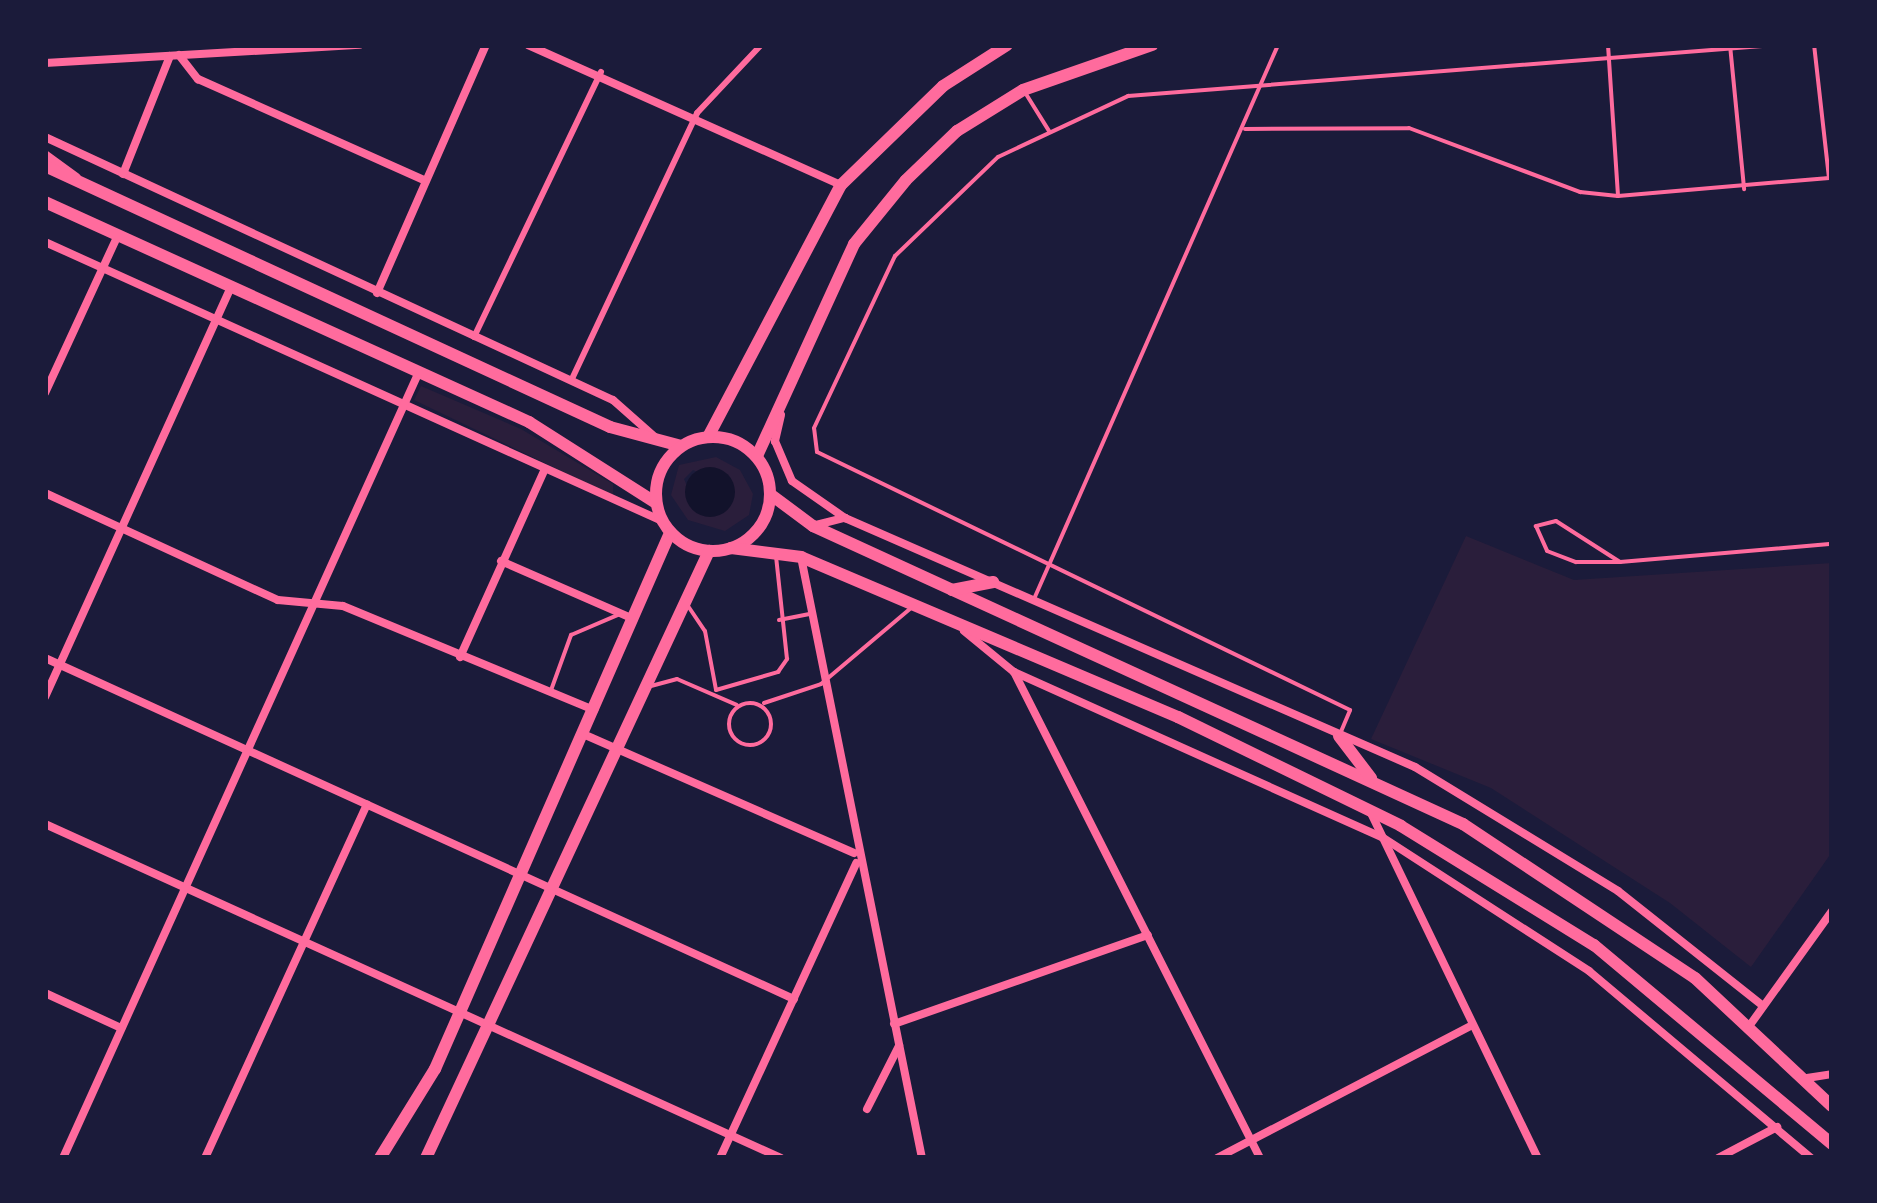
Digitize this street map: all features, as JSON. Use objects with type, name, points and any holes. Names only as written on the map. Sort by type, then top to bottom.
[{"type":"main road","points":[[1007,45],[943,86],[841,184],[708,436],[681,446],[660,471],[656,503],[666,527],[710,551],[731,548],[801,556],[1369,810],[1594,945],[1832,1144]]},
{"type":"main road","points":[[1152,45],[1023,90],[958,131],[854,244],[757,456],[770,494],[813,526],[1373,780],[1582,899],[1750,1025],[1832,1106]]},
{"type":"main road","points":[[45,166],[560,405],[681,446]]},
{"type":"main road","points":[[45,202],[578,448],[656,503]]},
{"type":"main road","points":[[708,436],[757,456]]},
{"type":"main road","points":[[731,548],[759,527],[770,494]]},
{"type":"main road","points":[[380,1158],[460,1012],[594,710],[666,527]]},
{"type":"main road","points":[[426,1158],[710,551]]},
{"type":"main road","points":[[952,590],[993,582]]},
{"type":"main road","points":[[1339,736],[1373,780]]},
{"type":"street","points":[[118,45],[119,58]]},
{"type":"street","points":[[45,62],[359,45]]},
{"type":"street","points":[[377,293],[486,45]]},
{"type":"street","points":[[528,45],[697,113],[841,184]]},
{"type":"street","points":[[570,380],[697,113],[760,45]]},
{"type":"street","points":[[123,174],[175,56]]},
{"type":"street","points":[[175,56],[198,79],[424,180]]},
{"type":"street","points":[[474,338],[601,72]]},
{"type":"street","points":[[45,137],[570,380],[634,414],[656,438]]},
{"type":"street","points":[[45,154],[84,184]]},
{"type":"street","points":[[45,392],[118,237]]},
{"type":"street","points":[[45,242],[666,527]]},
{"type":"street","points":[[45,696],[230,289]]},
{"type":"street","points":[[63,1158],[417,376]]},
{"type":"street","points":[[789,385],[780,460],[802,492],[845,518],[1339,736],[1507,818],[1763,1006]]},
{"type":"street","points":[[460,657],[544,471]]},
{"type":"street","points":[[45,493],[278,600],[315,602],[594,710]]},
{"type":"street","points":[[813,526],[845,518]]},
{"type":"street","points":[[801,556],[820,684],[922,1158]]},
{"type":"street","points":[[501,561],[628,616]]},
{"type":"street","points":[[956,624],[1014,672],[1382,837],[1589,971],[1810,1158]]},
{"type":"street","points":[[45,658],[794,999]]},
{"type":"street","points":[[1014,672],[1260,1158]]},
{"type":"street","points":[[583,734],[855,858]]},
{"type":"street","points":[[205,1158],[367,804]]},
{"type":"street","points":[[1369,810],[1538,1158]]},
{"type":"street","points":[[45,824],[782,1158]]},
{"type":"street","points":[[720,1158],[855,858]]},
{"type":"street","points":[[1750,1025],[1832,911]]},
{"type":"street","points":[[894,1024],[1148,935]]},
{"type":"street","points":[[45,993],[122,1028]]},
{"type":"street","points":[[1218,1158],[1474,1025]]},
{"type":"street","points":[[867,1109],[899,1046]]},
{"type":"street","points":[[1807,1078],[1832,1074]]},
{"type":"street","points":[[1718,1158],[1777,1127]]},
{"type":"lane","points":[[1034,599],[1267,80],[1278,45]]},
{"type":"lane","points":[[1608,45],[1618,196]]},
{"type":"lane","points":[[1339,736],[1350,710],[829,465],[814,428],[895,256],[998,157],[1128,96],[1267,80],[1775,45]]},
{"type":"lane","points":[[1245,129],[1409,128],[1580,192],[1618,196],[1744,189],[1831,178],[1814,45]]},
{"type":"lane","points":[[1730,47],[1744,189]]},
{"type":"lane","points":[[1023,90],[1049,131]]},
{"type":"lane","points":[[1620,562],[1556,521],[1536,526],[1547,551],[1620,562],[1832,544]]},
{"type":"lane","points":[[716,690],[785,666],[776,552]]},
{"type":"lane","points":[[686,602],[705,631],[716,690]]},
{"type":"lane","points":[[647,688],[665,679],[716,690],[738,705],[764,702],[820,684],[912,606]]},
{"type":"lane","points":[[779,620],[809,614]]},
{"type":"lane","points":[[550,693],[571,635],[628,616]]},
{"type":"lane","points":[[738,705],[731,733],[752,746],[768,734],[764,702]]},
{"type":"shaded area","points":[[421,386],[521,429],[613,484],[613,496],[414,400]]},
{"type":"shaded area","points":[[716,457],[740,470],[753,494],[749,515],[725,531],[688,520],[671,495],[679,465]],"holes":[[[693,470],[734,488],[712,514],[696,508],[684,479]]]},
{"type":"shaded area","points":[[710,467],[728,474],[735,492],[728,510],[710,517],[692,510],[685,492],[692,474]]},
{"type":"shaded area","points":[[1466,536],[1574,580],[1832,563],[1832,852],[1751,967],[1670,903],[1491,788],[1371,739]]}]
